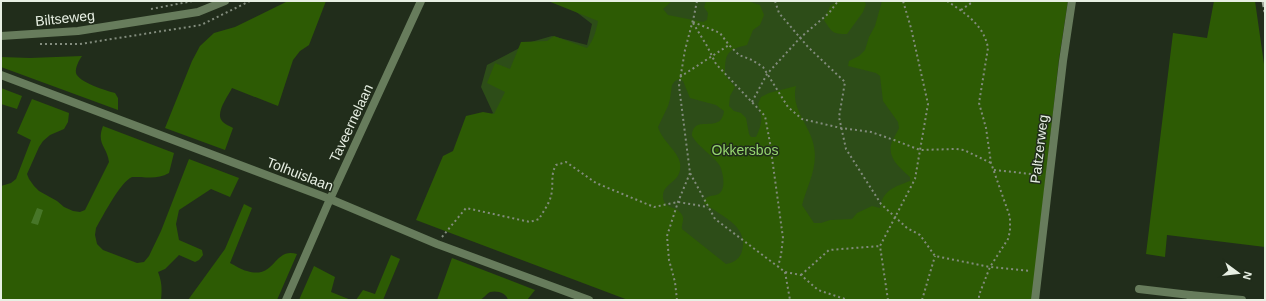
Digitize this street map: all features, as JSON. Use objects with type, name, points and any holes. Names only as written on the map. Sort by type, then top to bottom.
[{"type":"street","name":"Biltseweg","points":[[1,36],[86,30],[198,12],[225,1]]},
{"type":"street","name":"Taveernelaan","points":[[286,300],[330,199],[421,1]]},
{"type":"street","name":"Paltzerweg","points":[[1035,300],[1062,61],[1072,1]]},
{"type":"street","name":"Tolhuislaan","points":[[1,75],[330,199],[437,244],[589,300]]},
{"type":"street","points":[[1139,289],[1190,297],[1242,300]]},
{"type":"path","points":[[146,10],[193,1]]},
{"type":"path","points":[[697,1],[685,50],[679,86],[690,173],[715,219],[785,272],[801,275],[818,290],[848,300]]},
{"type":"path","points":[[775,1],[779,13],[800,38],[846,82],[839,117],[846,149],[881,204],[907,228],[920,235],[935,256],[990,267],[1038,272]]},
{"type":"path","points":[[752,102],[767,74],[800,38],[829,13],[838,1]]},
{"type":"path","points":[[888,300],[880,246],[915,180],[928,104],[911,28],[903,1]]},
{"type":"path","points":[[947,1],[976,22],[987,40],[988,48],[979,103],[986,128],[991,163],[1010,217],[1010,231],[1008,239],[990,267],[979,295],[980,300]]},
{"type":"path","points":[[961,10],[974,1]]},
{"type":"path","points":[[693,22],[720,33],[738,55],[752,60],[763,67],[788,107],[802,119],[842,128],[871,132],[920,150],[964,150],[991,163]]},
{"type":"path","points":[[693,22],[716,64],[765,116],[783,238],[782,255],[778,267]]},
{"type":"path","points":[[680,77],[729,45]]},
{"type":"path","points":[[437,244],[466,208],[530,222],[539,220],[551,198],[553,188],[552,172],[556,165],[566,162],[596,183],[654,207],[678,202],[708,207]]},
{"type":"path","points":[[994,170],[1048,176]]},
{"type":"path","points":[[677,300],[675,282],[669,260],[668,236],[678,202],[690,173]]},
{"type":"path","points":[[801,275],[829,250],[880,246]]},
{"type":"path","points":[[922,300],[935,256]]},
{"type":"path","points":[[785,272],[790,300]]},
{"type":"green space","points":[[288,1],[326,1],[309,45],[300,51],[293,60],[278,106],[232,88],[223,104],[220,114],[220,118],[223,122],[233,128],[225,150],[165,128],[192,61],[200,46],[214,33],[235,27]]},
{"type":"green space","name":"Okkersbos","points":[[548,1],[672,1],[663,9],[668,15],[703,22],[707,20],[708,13],[704,7],[706,1],[747,1],[760,5],[764,15],[760,25],[753,30],[747,45],[731,51],[726,58],[725,75],[735,87],[730,96],[729,106],[734,111],[741,113],[746,118],[749,134],[751,137],[756,137],[761,121],[761,113],[758,104],[761,97],[769,93],[796,86],[795,94],[798,110],[812,139],[815,155],[813,170],[802,205],[814,223],[821,223],[830,220],[852,219],[857,213],[872,206],[880,208],[881,202],[890,190],[910,181],[910,177],[896,163],[891,155],[892,143],[899,128],[898,122],[883,101],[880,76],[876,73],[848,66],[849,61],[859,56],[865,50],[869,37],[875,26],[882,1],[1068,1],[1059,59],[1032,300],[628,300],[416,220],[443,156],[453,151],[466,116],[483,112],[494,114],[505,92],[487,83],[495,63],[510,69],[521,42],[547,41],[554,36],[587,48],[593,39],[598,21]],"holes":[[[679,79],[683,81],[690,98],[716,105],[724,111],[722,118],[718,122],[713,124],[697,125],[692,136],[720,166],[723,176],[722,190],[720,193],[706,198],[704,203],[732,222],[741,234],[743,242],[742,251],[740,256],[734,262],[726,264],[682,229],[682,215],[677,210],[668,206],[664,201],[664,192],[666,188],[676,179],[680,170],[680,163],[676,154],[663,137],[658,127],[668,106],[672,85]]]},
{"type":"green space","name":"Okkersbos","points":[[562,1],[1064,1],[1027,300],[645,300],[470,130],[493,113],[481,87],[487,65],[531,42],[552,36],[587,45],[592,24]]},
{"type":"green space","points":[[838,1],[864,1],[866,4],[863,12],[847,34],[838,34],[833,32],[824,20],[830,6]]},
{"type":"green space","points":[[1214,1],[1255,1],[1265,71],[1265,247],[1167,235],[1165,257],[1146,254],[1173,33],[1207,38]]},
{"type":"green space","points":[[82,56],[76,69],[78,76],[93,86],[115,93],[118,98],[118,110],[1,67],[1,57],[30,58]]},
{"type":"green space","points":[[1,88],[22,96],[17,109],[1,104]]},
{"type":"green space","points":[[32,99],[69,113],[68,122],[64,129],[50,135],[43,141],[27,174],[29,179],[39,191],[73,211],[80,212],[85,210],[109,162],[101,141],[103,126],[174,153],[169,173],[162,176],[149,178],[132,177],[127,180],[112,200],[96,228],[95,235],[97,244],[103,250],[137,263],[144,262],[149,256],[161,231],[189,159],[239,178],[230,197],[211,189],[179,210],[176,224],[179,240],[202,250],[203,255],[195,262],[179,255],[165,269],[158,272],[162,292],[161,300],[1,300],[1,186],[11,183],[16,179],[31,140],[17,133]]},
{"type":"green space","points":[[244,204],[252,208],[230,263],[240,269],[256,273],[269,268],[283,255],[289,253],[297,254],[277,300],[188,300],[225,249]]},
{"type":"green space","points":[[391,255],[400,259],[383,300],[356,300],[363,290],[375,294]]},
{"type":"green space","points":[[452,258],[535,290],[527,300],[508,300],[504,294],[496,291],[490,292],[480,300],[437,300]]},
{"type":"green space","points":[[314,266],[335,277],[331,292],[351,300],[299,300]]},
{"type":"shaded area","points":[[37,208],[43,210],[38,225],[31,223]]},
{"type":"railway","points":[[1263,1],[1265,12]]}]
